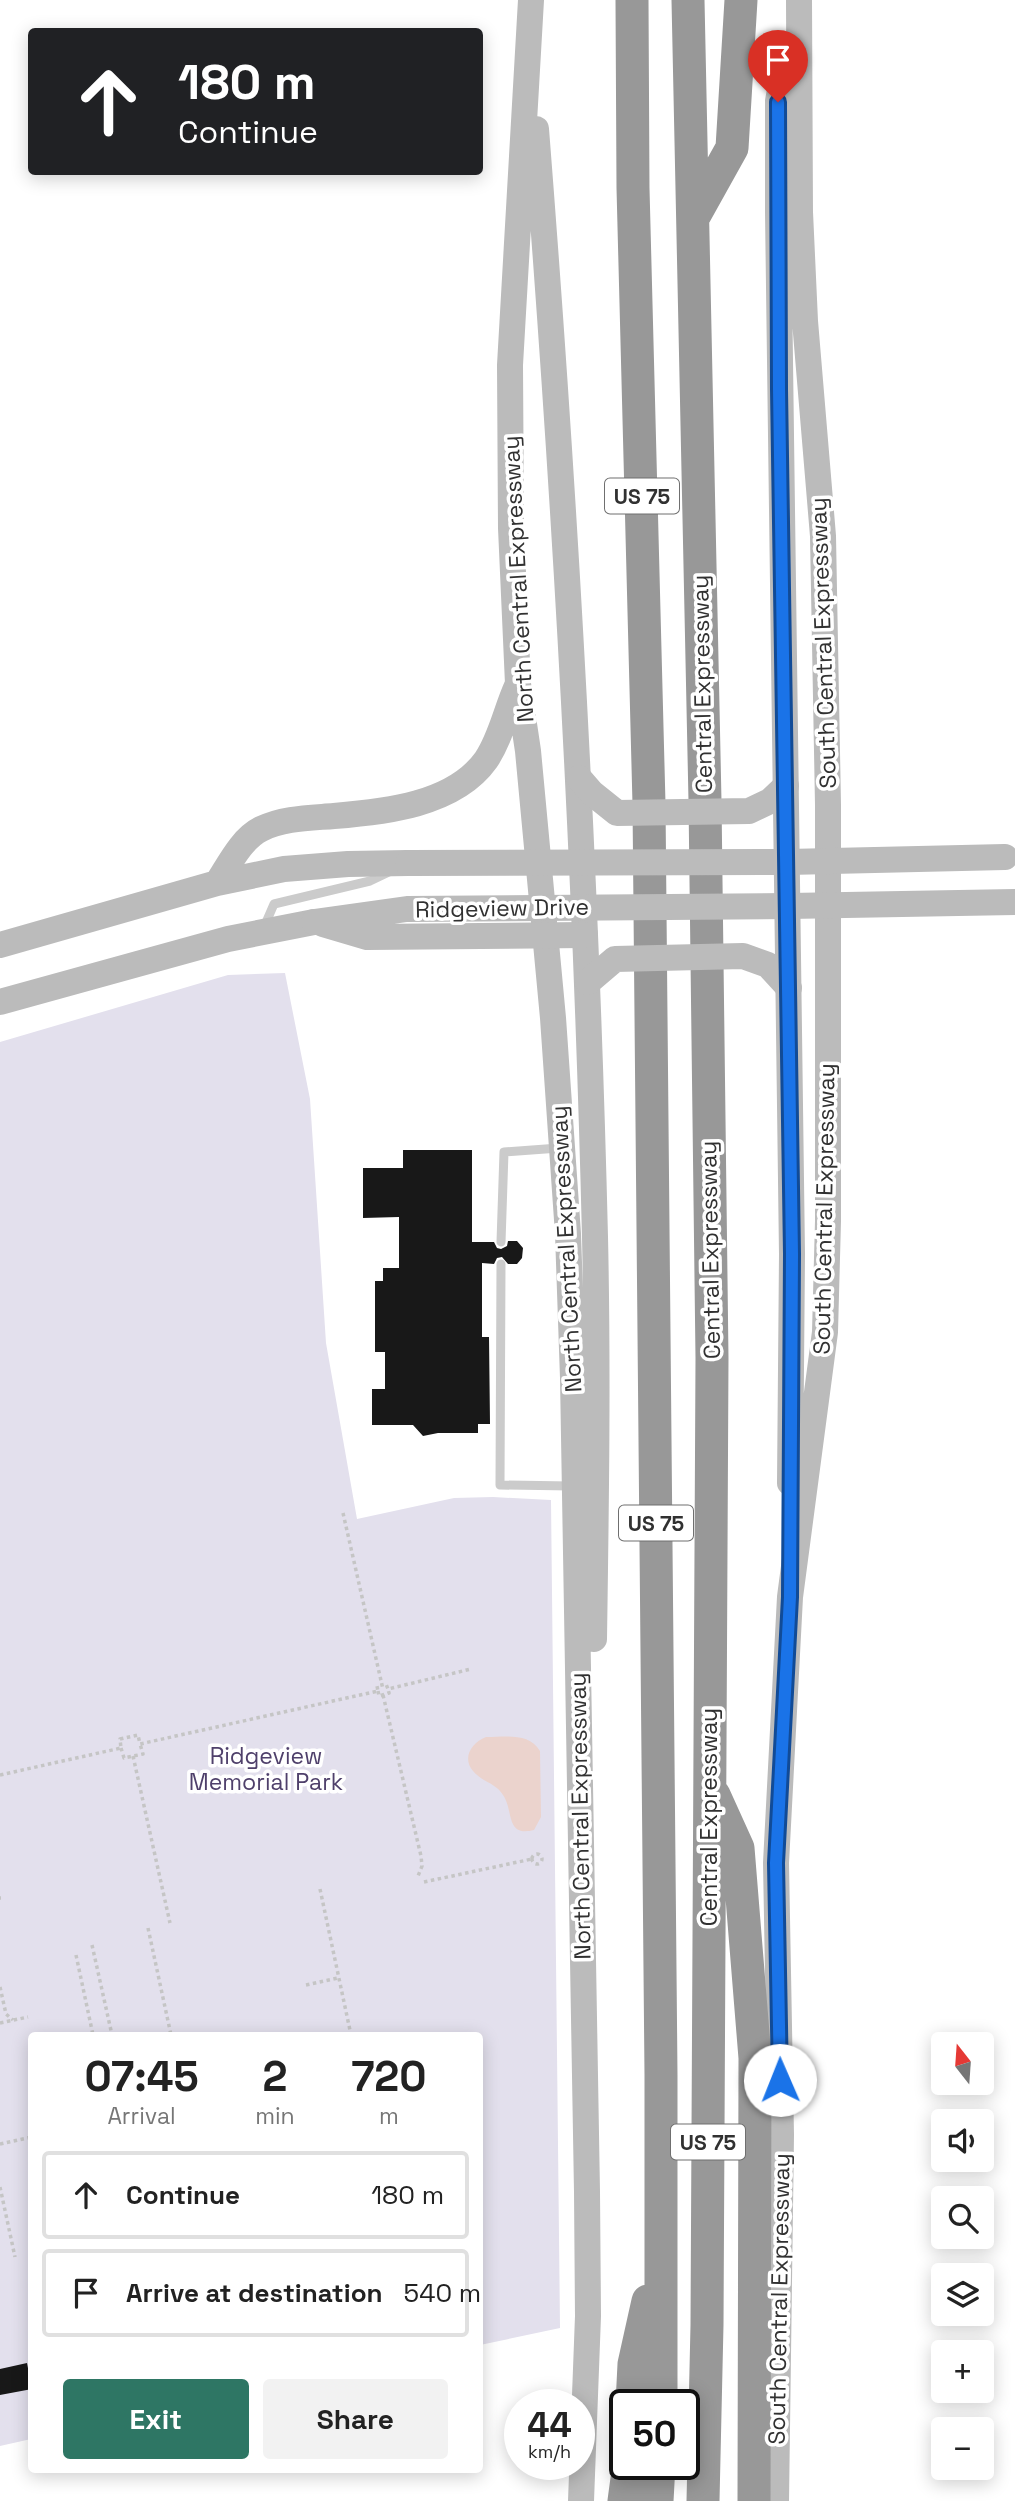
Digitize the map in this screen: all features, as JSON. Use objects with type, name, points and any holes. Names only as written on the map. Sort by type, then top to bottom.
[{"type":"highway","points":[[622,0],[633,188]]},
{"type":"highway","name":"US 75","points":[[632,0],[633,188],[649,804],[661,2389]]},
{"type":"highway","name":"Central Expressway","points":[[688,0],[711,1288],[706,2393],[703,2501]]},
{"type":"highway","points":[[693,219],[732,148],[741,0]]},
{"type":"highway","points":[[709,1784],[738,1848],[755,2058],[754,2501]]},
{"type":"highway","points":[[633,2389],[634,2364],[661,2241]]},
{"type":"highway","points":[[624,2501],[627,2480]]},
{"type":"highway","points":[[657,2501],[658,2480]]},
{"type":"main road","name":"North Central Expressway","points":[[531,0],[510,365],[511,528],[518,684],[528,751],[551,992],[568,1234],[581,1799],[588,2316],[581,2501]]},
{"type":"main road","points":[[790,1597],[792,1254],[789,906],[779,389],[778,102],[798,0]]},
{"type":"main road","name":"South Central Expressway","points":[[776,2501],[781,2148],[776,1863],[790,1597],[825,1332],[828,1221],[828,831],[823,536],[804,307],[800,212],[798,0]]},
{"type":"main road","points":[[529,40],[579,778],[588,982],[597,1446],[593,1713],[581,1799]]},
{"type":"main road","points":[[217,883],[239,850],[259,830],[289,820],[352,815],[433,799],[462,782],[485,761],[500,734],[518,684]]},
{"type":"main road","points":[[579,778],[592,793],[617,813],[749,811],[770,801],[786,786]]},
{"type":"main road","name":"Ridgeview Drive","points":[[0,945],[217,883],[284,869],[408,863],[788,862],[1015,857]]},
{"type":"main road","name":"Ridgeview Drive","points":[[0,1002],[228,939],[314,922],[407,909],[1015,902]]},
{"type":"main road","points":[[314,922],[367,937],[585,935]]},
{"type":"main road","points":[[588,982],[615,959],[743,956],[768,965],[789,988]]},
{"type":"lane","points":[[262,932],[274,904],[370,881],[408,863]]},
{"type":"lane","points":[[501,1242],[504,1152],[562,1148]]},
{"type":"lane","points":[[500,1264],[500,1485],[575,1486]]},
{"type":"path","points":[[343,1513],[382,1685]]},
{"type":"path","points":[[388,1689],[471,1669]]},
{"type":"path","points":[[386,1684],[389,1693],[379,1696],[377,1686],[382,1685],[386,1684]]},
{"type":"path","points":[[140,1744],[378,1690]]},
{"type":"path","points":[[383,1695],[421,1856],[422,1866],[418,1876]]},
{"type":"path","points":[[138,1735],[143,1754],[124,1758],[121,1748],[120,1739],[138,1735]]},
{"type":"path","points":[[0,1775],[121,1748]]},
{"type":"path","points":[[133,1756],[170,1923]]},
{"type":"path","points":[[424,1882],[532,1859]]},
{"type":"path","points":[[320,1889],[350,2032]]},
{"type":"path","points":[[148,1928],[170,2032]]},
{"type":"path","points":[[92,1945],[111,2032]]},
{"type":"path","points":[[76,1955],[92,2032]]},
{"type":"path","points":[[306,1985],[338,1978]]},
{"type":"path","points":[[0,1986],[6,2014],[13,2020]]},
{"type":"path","points":[[0,2023],[28,2017]]},
{"type":"path","points":[[0,2144],[28,2138]]},
{"type":"path","points":[[0,2187],[15,2257]]},
{"type":"green space","name":"Ridgeview Memorial Park","points":[[285,973],[310,1099],[326,1343],[357,1519],[454,1498],[551,1500],[560,2328],[483,2344],[483,2032],[28,2032],[28,2440],[0,2446],[0,1042],[228,975]]},
{"type":"shaded area","points":[[486,1737],[523,1738],[540,1751],[541,1817],[534,1830],[518,1830],[514,1826],[500,1791],[477,1775],[470,1766],[468,1756],[472,1747]]},
{"type":"building","points":[[403,1150],[472,1150],[472,1242],[494,1242],[497,1248],[501,1249],[507,1246],[508,1241],[517,1241],[523,1248],[522,1258],[517,1264],[508,1264],[502,1257],[497,1258],[494,1264],[482,1263],[482,1337],[489,1337],[490,1424],[478,1424],[478,1433],[438,1433],[423,1436],[413,1425],[372,1425],[372,1389],[385,1389],[385,1352],[375,1352],[375,1281],[383,1281],[383,1268],[399,1268],[399,1217],[363,1218],[363,1168],[403,1168]]},
{"type":"building","points":[[27,2363],[28,2390],[0,2395],[0,2369]]},
{"type":"route","points":[[778,102],[779,389],[789,906],[792,1254],[790,1597],[776,1863],[780,2080]]}]
